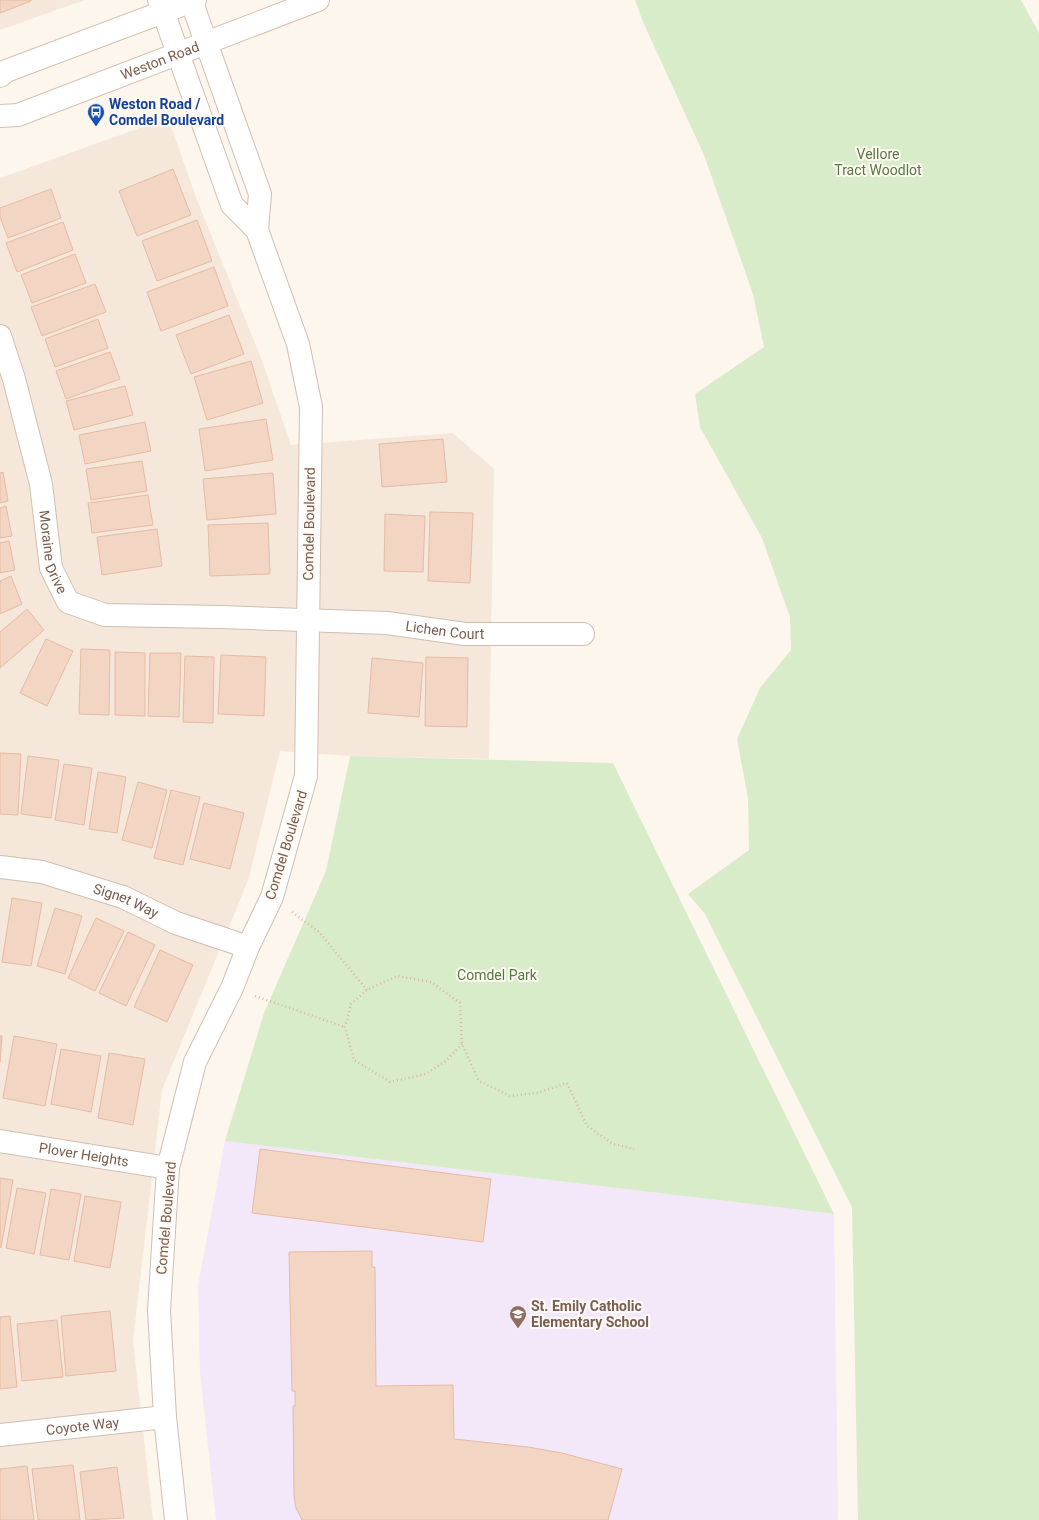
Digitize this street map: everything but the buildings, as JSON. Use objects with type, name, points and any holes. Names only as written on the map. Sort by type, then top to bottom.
[{"type":"street","name":"Comdel Boulevard","points":[[176,1520],[165,1418],[159,1310],[168,1168],[194,1062],[232,988],[248,946],[272,897],[306,776],[310,407],[298,344],[257,230],[260,194],[206,44],[192,0]]},
{"type":"street","points":[[0,76],[6,71],[161,6],[192,0]]},
{"type":"street","name":"Weston Road","points":[[0,116],[18,115],[318,0]]},
{"type":"street","name":"Comdel Boulevard","points":[[161,6],[232,205],[257,230]]},
{"type":"street","name":"Moraine Drive","points":[[0,336],[14,379],[41,484],[51,568],[68,602],[105,615],[221,617],[307,621]]},
{"type":"street","name":"Lichen Court","points":[[307,621],[387,623],[465,634],[583,634]]},
{"type":"street","name":"Signet Way","points":[[0,867],[42,872],[123,897],[176,923],[248,946]]},
{"type":"street","name":"Plover Heights","points":[[0,1141],[168,1168]]},
{"type":"street","name":"Coyote Way","points":[[0,1435],[165,1418]]},
{"type":"path","points":[[272,897],[319,932],[367,990]]},
{"type":"path","points":[[462,1044],[447,1060],[426,1074],[390,1082],[354,1060],[345,1027],[351,1004],[367,990],[397,976],[432,982],[460,1003],[462,1044],[479,1081],[510,1096],[537,1094],[567,1083],[587,1126],[613,1144],[634,1149]]},
{"type":"path","points":[[232,988],[345,1027]]},
{"type":"shaded area","points":[[0,0],[85,0],[0,30]]},
{"type":"shaded area","points":[[162,120],[168,123],[172,129],[197,200],[261,358],[291,445],[453,433],[494,469],[489,759],[350,756],[280,751],[249,878],[162,1090],[133,1341],[153,1520],[0,1520],[0,178]]},
{"type":"shaded area","name":"St. Emily Catholic Elementary School","points":[[225,1141],[834,1214],[838,1520],[216,1520],[200,1373],[198,1286]]},
{"type":"green space","name":"Vellore Tract Woodlot","points":[[635,0],[1021,0],[1039,33],[1039,1520],[858,1520],[852,1207],[705,914],[688,894],[749,850],[748,798],[737,739],[760,688],[791,650],[790,617],[762,538],[700,427],[695,394],[764,347],[753,294],[704,155],[643,22]]},
{"type":"green space","name":"Comdel Park","points":[[350,756],[613,763],[834,1214],[225,1141],[264,1013],[326,871]]},
{"type":"place","name":"Weston Road / Comdel Boulevard","points":[[96,127]]},
{"type":"place","name":"St. Emily Catholic Elementary School","points":[[518,1329]]}]
